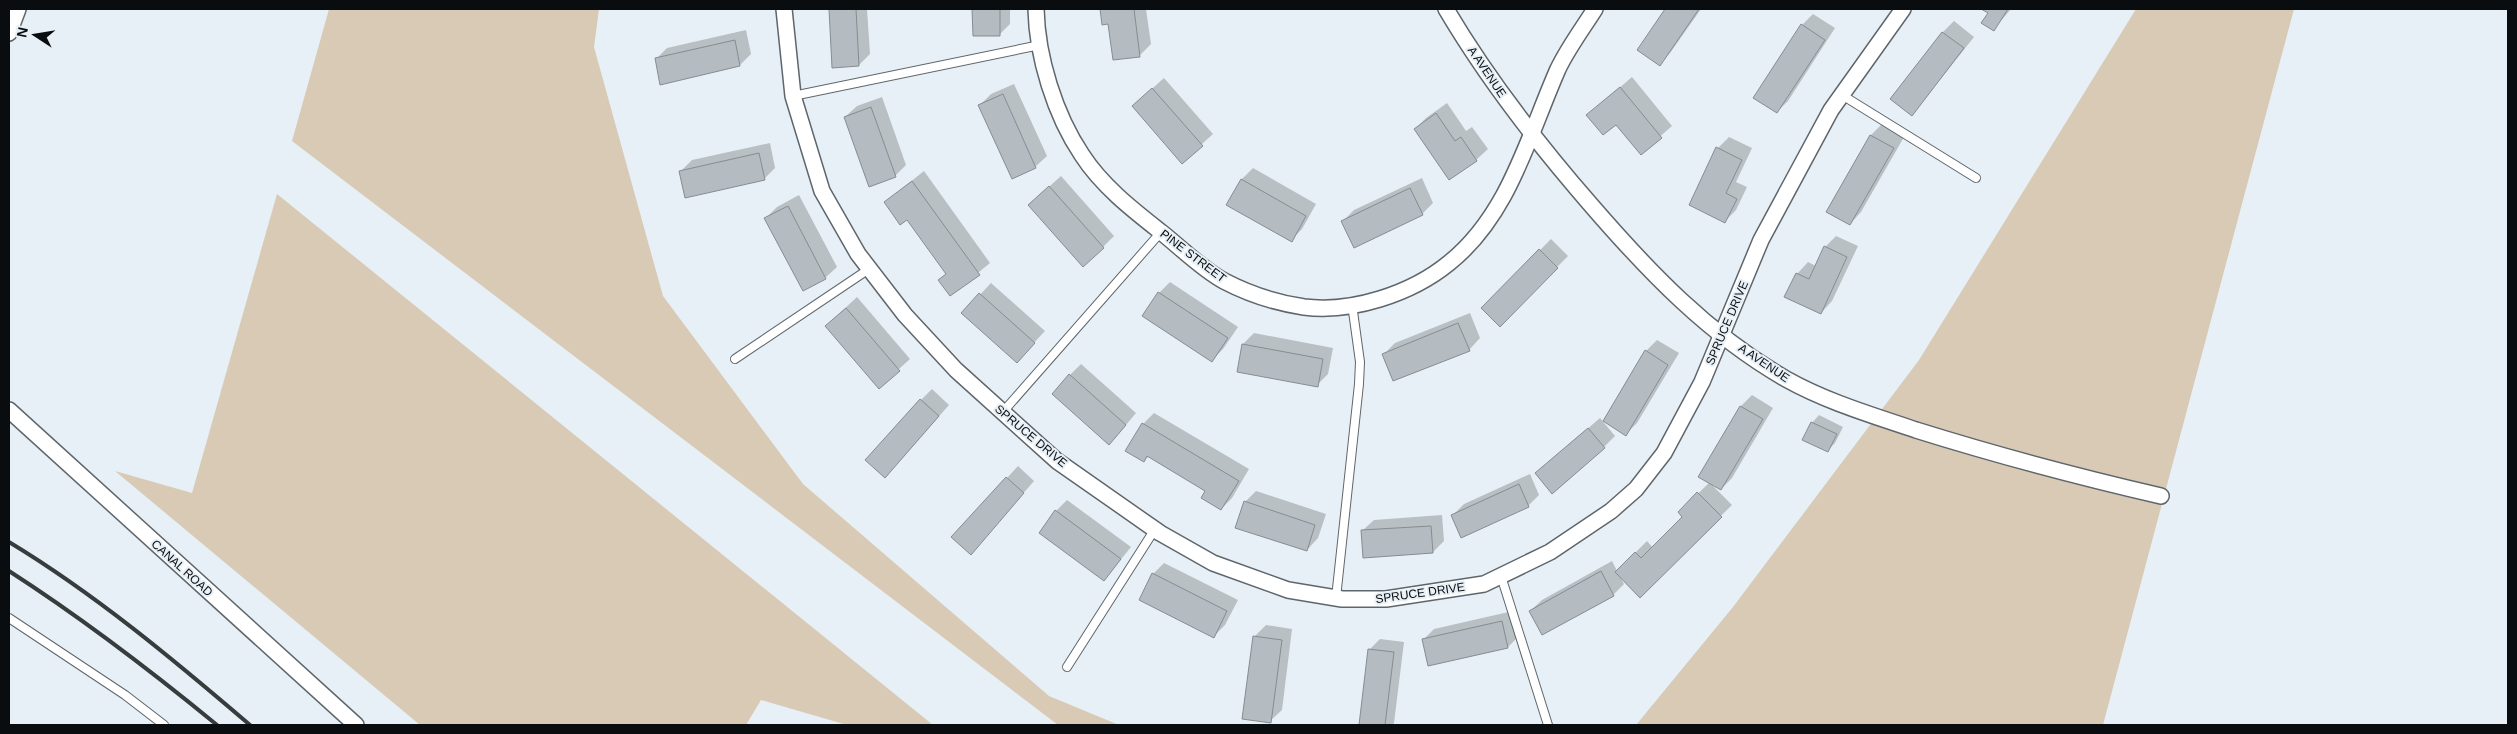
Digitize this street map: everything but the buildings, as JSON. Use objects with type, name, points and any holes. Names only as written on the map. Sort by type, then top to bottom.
[{"type":"street","points":[[9,33],[18,9]]},
{"type":"street","name":"SPRUCE DRIVE","points":[[784,9],[793,96],[822,191],[858,254],[905,315],[956,370],[1057,461],[1155,529],[1213,563],[1288,590],[1336,598],[1386,600],[1484,584],[1550,552],[1611,511],[1636,489],[1664,454],[1702,382],[1762,240],[1831,110],[1904,9]]},
{"type":"street","name":"PINE STREET","points":[[1036,9],[1040,45],[1053,93],[1082,155],[1104,183],[1161,232],[1222,280],[1259,296],[1304,307],[1352,304],[1378,299],[1425,280],[1473,241],[1504,198],[1559,66],[1595,9]]},
{"type":"street","name":"A AVENUE","points":[[1446,9],[1474,55],[1531,135],[1623,242],[1667,289],[1722,334],[1786,379],[1840,404],[1950,440],[2161,496]]},
{"type":"street","name":"CANAL ROAD","points":[[9,410],[356,725]]},
{"type":"lane","points":[[793,96],[1040,45]]},
{"type":"lane","points":[[1842,95],[1976,178]]},
{"type":"lane","points":[[1002,413],[1161,232]]},
{"type":"lane","points":[[735,359],[870,269]]},
{"type":"lane","points":[[1336,598],[1360,362],[1352,304]]},
{"type":"lane","points":[[1067,668],[1155,529]]},
{"type":"lane","points":[[1501,576],[1548,725]]},
{"type":"lane","points":[[9,618],[125,695],[164,725]]},
{"type":"shaded area","points":[[329,9],[599,9],[594,47],[663,296],[803,484],[1049,696],[1119,725],[1058,725],[292,141]]},
{"type":"shaded area","points":[[2136,9],[2294,9],[2103,725],[1636,725],[1733,607],[1919,360]]},
{"type":"shaded area","points":[[277,194],[933,725],[847,725],[761,700],[746,725],[420,725],[115,471],[192,493]]},
{"type":"railway","points":[[9,542],[72,583],[103,606],[163,652],[250,725]]},
{"type":"railway","points":[[9,571],[115,645],[217,725]]}]
